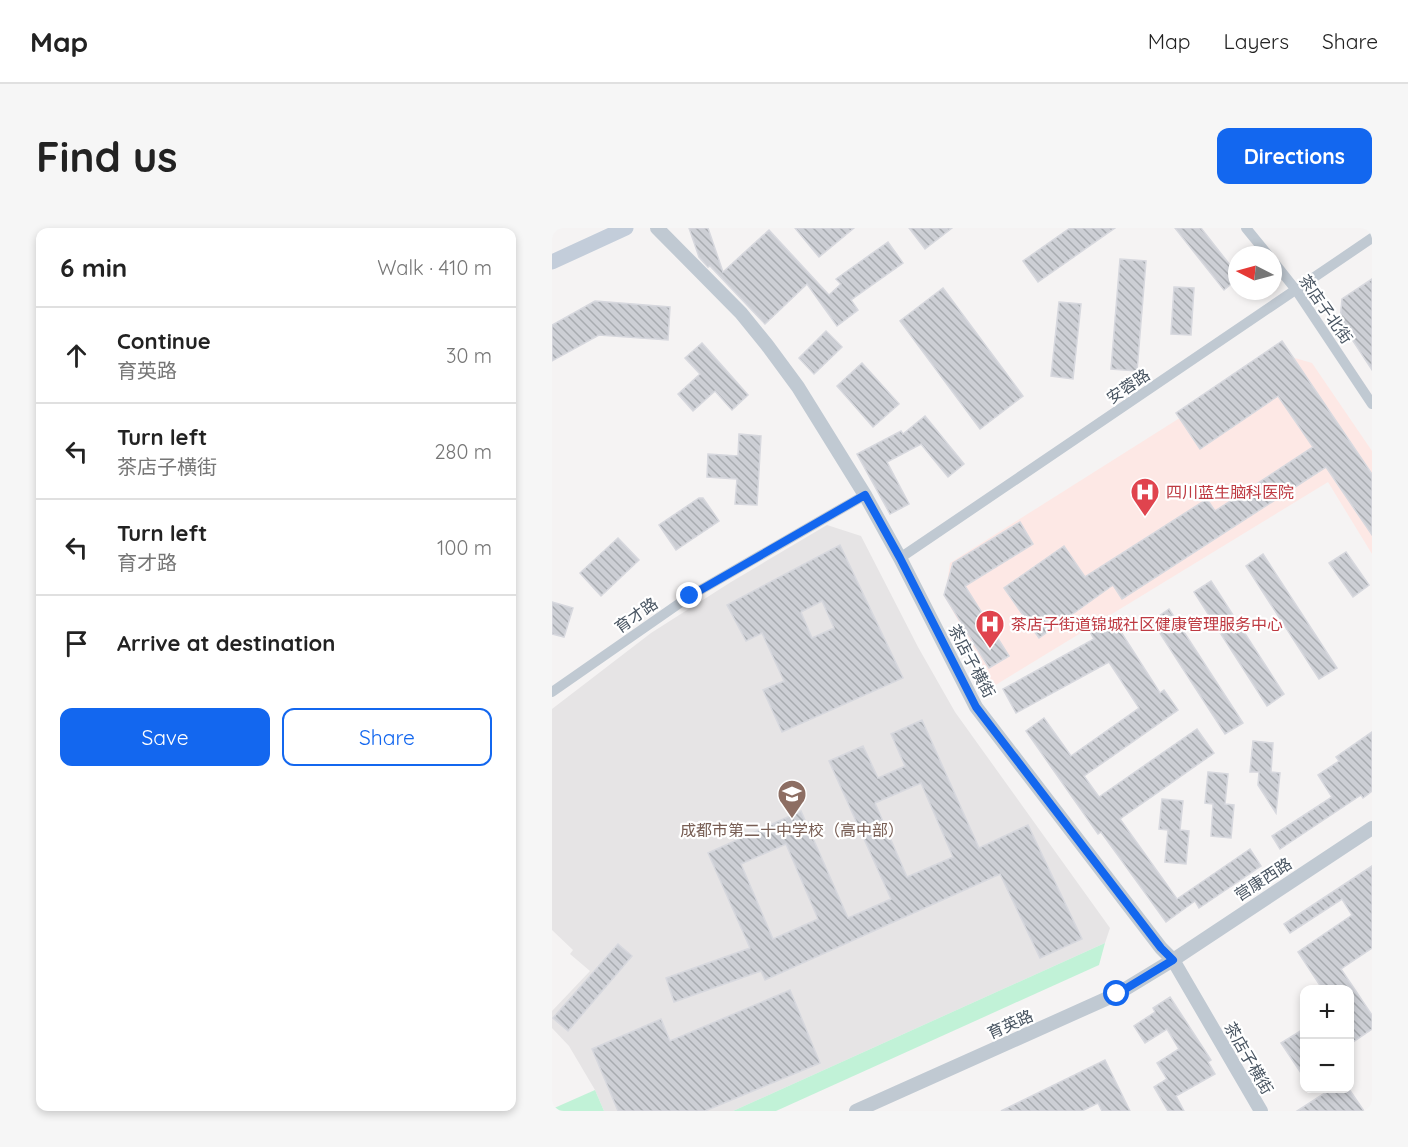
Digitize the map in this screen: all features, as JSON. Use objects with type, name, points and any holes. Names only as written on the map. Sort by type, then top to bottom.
[{"type":"main road","points":[[552,262],[626,228]]},
{"type":"street","name":"茶店子横街","points":[[657,228],[741,313],[798,387],[865,495],[976,707],[1161,948],[1173,960],[1261,1111]]},
{"type":"street","points":[[1246,228],[1261,246]]},
{"type":"street","name":"安蓉路","points":[[900,558],[1372,238]]},
{"type":"street","name":"茶店子北街","points":[[1282,272],[1372,404]]},
{"type":"street","name":"育才路","points":[[552,692],[690,596],[865,495]]},
{"type":"street","name":"营康西路","points":[[1173,960],[1372,828]]},
{"type":"street","name":"育英路","points":[[856,1111],[1117,994],[1173,960]]},
{"type":"shaded area","name":"四川蓝生脑科医院","points":[[1281,354],[1312,363],[1372,451],[1372,554],[1328,482],[994,686],[945,597],[950,563]]},
{"type":"shaded area","name":"成都市第二十中学校（高中部）","points":[[827,525],[861,536],[918,647],[955,712],[1110,928],[1105,943],[733,1111],[604,1111],[595,1090],[569,1046],[552,1028],[552,1011],[590,971],[570,954],[573,950],[552,930],[552,709],[651,633]]},
{"type":"green space","points":[[1105,943],[1099,965],[776,1111],[733,1111]]},
{"type":"green space","points":[[595,1090],[604,1111],[552,1111],[552,1109]]},
{"type":"building","points":[[689,228],[708,228],[723,272],[769,230],[829,295],[841,284],[836,279],[888,242],[903,263],[851,300],[858,310],[837,326],[807,284],[765,324],[699,257]]},
{"type":"building","points":[[795,228],[854,228],[819,257]]},
{"type":"building","points":[[909,228],[952,228],[925,249]]},
{"type":"building","points":[[1070,228],[1115,228],[1038,282],[1023,261]]},
{"type":"building","points":[[1175,228],[1201,228],[1228,262],[1228,287],[1224,290]]},
{"type":"building","points":[[1120,259],[1146,261],[1137,371],[1111,369]]},
{"type":"building","points":[[1372,279],[1372,370],[1340,321],[1342,299]]},
{"type":"building","points":[[1174,287],[1194,288],[1191,335],[1171,334]]},
{"type":"building","points":[[943,288],[1023,396],[980,429],[900,321]]},
{"type":"building","points":[[595,301],[670,307],[668,340],[599,335],[552,361],[552,325]]},
{"type":"building","points":[[1059,302],[1081,304],[1073,379],[1051,376]]},
{"type":"building","points":[[826,331],[842,347],[814,374],[799,358]]},
{"type":"building","points":[[1282,341],[1372,474],[1372,535],[1326,467],[1122,599],[1113,585],[1039,638],[1004,588],[1064,546],[1085,577],[1207,499],[1215,511],[1313,447],[1278,396],[1200,449],[1176,413]]},
{"type":"building","points":[[702,343],[748,395],[732,410],[715,391],[693,411],[678,394],[700,374],[685,358]]},
{"type":"building","points":[[862,363],[899,404],[873,427],[837,386]]},
{"type":"building","points":[[925,416],[964,464],[948,477],[921,444],[887,462],[909,504],[890,514],[857,454],[901,431],[903,434]]},
{"type":"building","points":[[739,434],[761,436],[757,505],[735,504],[737,479],[707,477],[708,454],[738,456]]},
{"type":"building","points":[[699,498],[703,498],[719,521],[676,550],[659,525]]},
{"type":"building","points":[[1020,522],[1033,544],[965,586],[1009,656],[989,668],[944,595],[953,563]]},
{"type":"building","points":[[618,538],[639,560],[601,596],[580,573]]},
{"type":"building","points":[[840,545],[903,678],[782,732],[763,690],[784,681],[762,633],[746,641],[727,605]],"holes":[[[822,601],[834,628],[812,638],[801,612]]]},
{"type":"building","points":[[1346,552],[1369,585],[1353,597],[1329,563]]},
{"type":"building","points":[[1263,554],[1337,668],[1319,679],[1246,566]]},
{"type":"building","points":[[1211,581],[1284,694],[1267,706],[1194,592]]},
{"type":"building","points":[[552,602],[573,608],[564,637],[552,634]]},
{"type":"building","points":[[1169,609],[1243,723],[1225,734],[1152,621]]},
{"type":"building","points":[[1112,618],[1160,693],[1164,690],[1178,710],[1084,776],[1099,797],[1197,729],[1214,753],[1120,819],[1177,899],[1250,849],[1261,866],[1199,908],[1195,901],[1166,922],[1101,832],[1098,834],[1026,731],[1044,718],[1071,756],[1139,708],[1109,662],[1016,713],[1003,689],[1094,639],[1090,632]]},
{"type":"building","points":[[922,720],[979,848],[1028,825],[1082,939],[1040,958],[1000,874],[765,980],[761,971],[674,1002],[666,978],[750,948],[708,853],[801,811],[848,918],[891,899],[829,761],[863,746],[878,778],[905,766],[891,734]],"holes":[[[921,783],[953,857],[907,877],[875,803]],[[786,844],[818,919],[773,939],[741,864]]]},
{"type":"building","points":[[1372,732],[1372,791],[1363,798],[1361,795],[1280,849],[1272,836],[1332,797],[1318,775],[1339,761],[1336,757]]},
{"type":"building","points":[[1253,741],[1273,743],[1271,772],[1280,773],[1276,813],[1258,785],[1259,772],[1250,772]]},
{"type":"building","points":[[1208,772],[1228,774],[1225,804],[1234,805],[1231,838],[1211,836],[1213,804],[1205,803]]},
{"type":"building","points":[[1162,799],[1183,801],[1180,830],[1189,831],[1186,864],[1165,862],[1168,830],[1159,829]]},
{"type":"building","points":[[1372,866],[1372,948],[1341,969],[1352,985],[1320,985],[1298,952],[1352,915],[1342,899],[1290,933],[1284,924]]},
{"type":"building","points":[[618,944],[632,956],[568,1031],[553,1018]]},
{"type":"building","points":[[1354,988],[1372,1015],[1372,1029],[1354,1041]]},
{"type":"building","points":[[790,990],[820,1063],[705,1111],[618,1111],[592,1049],[661,1019],[670,1041]]},
{"type":"building","points":[[1170,997],[1211,1060],[1208,1062],[1215,1074],[1176,1096],[1184,1111],[1168,1111],[1154,1087],[1167,1079],[1157,1063],[1179,1049],[1167,1029],[1145,1043],[1134,1026],[1155,1012],[1153,1008]]},
{"type":"building","points":[[1300,1031],[1300,1072],[1281,1043]]},
{"type":"building","points":[[1105,1060],[1130,1111],[1102,1111],[1098,1103],[1082,1111],[1001,1111]]},
{"type":"building","points":[[1325,1093],[1352,1093],[1364,1111],[1297,1111]]},
{"type":"place","name":"四川蓝生脑科医院","points":[[1145,518]]},
{"type":"place","name":"茶店子街道锦城社区健康管理服务中心","points":[[990,650]]},
{"type":"place","name":"成都市第二十中学校（高中部）","points":[[792,820]]},
{"type":"route","points":[[690,596],[865,495],[976,707],[1161,948],[1173,960],[1117,994]]}]
